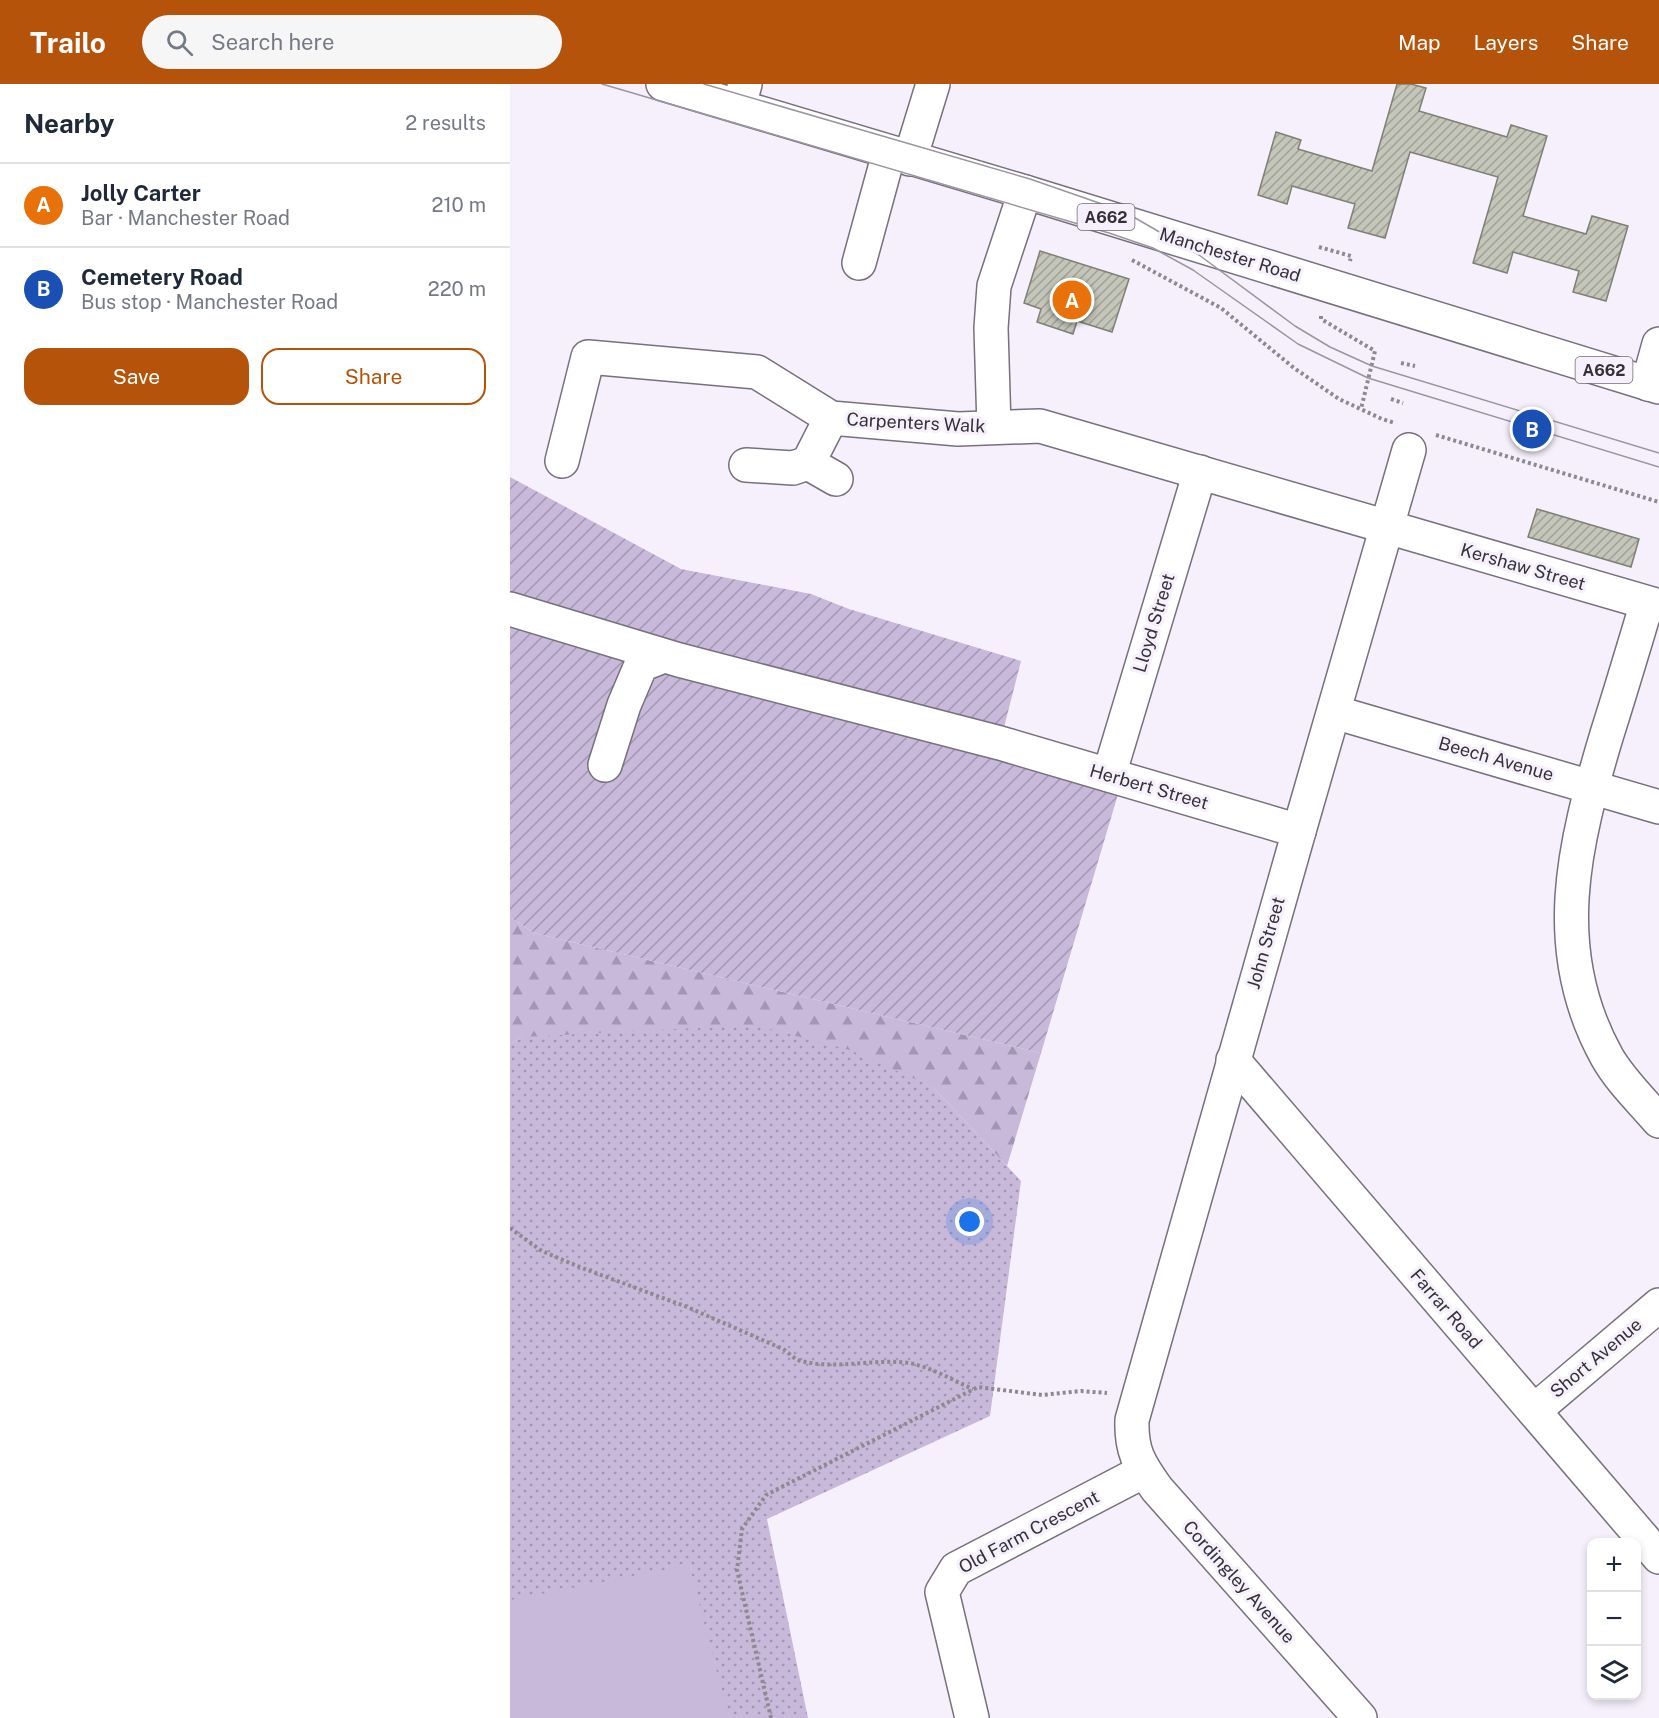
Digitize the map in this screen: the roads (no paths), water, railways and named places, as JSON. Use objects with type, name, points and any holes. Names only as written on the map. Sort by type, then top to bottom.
[{"type":"street","name":"Manchester Road","points":[[663,84],[742,95],[899,156],[1025,192],[1654,386]]},
{"type":"street","points":[[859,263],[899,156],[933,84]]},
{"type":"street","points":[[994,427],[991,328],[994,286],[1025,192]]},
{"type":"street","points":[[1654,386],[1659,344]]},
{"type":"street","name":"Carpenters Walk","points":[[562,461],[588,357],[757,372],[831,418],[958,429],[1040,426],[1387,527]]},
{"type":"street","points":[[746,465],[794,468],[808,463],[831,418]]},
{"type":"street","name":"John Street","points":[[1132,1438],[1132,1420],[1136,1400],[1412,436]]},
{"type":"street","points":[[808,463],[836,479]]},
{"type":"street","name":"Lloyd Street","points":[[1109,775],[1200,472]]},
{"type":"street","name":"Kershaw Street","points":[[1387,527],[1653,604]]},
{"type":"street","points":[[1653,604],[1591,787],[1579,837],[1571,901],[1576,972],[1594,1027],[1607,1057],[1659,1120]]},
{"type":"street","name":"Herbert Street","points":[[510,609],[664,656],[1000,743],[1299,831]]},
{"type":"street","points":[[605,765],[624,705],[641,665],[664,656]]},
{"type":"street","name":"Beech Avenue","points":[[1334,712],[1659,807]]},
{"type":"street","name":"Farrar Road","points":[[1233,1060],[1659,1557]]},
{"type":"street","name":"Short Avenue","points":[[1534,1411],[1659,1305]]},
{"type":"street","name":"Cordingley Avenue","points":[[1132,1438],[1135,1454],[1157,1489],[1360,1718]]},
{"type":"street","name":"Old Farm Crescent","points":[[972,1718],[942,1592],[951,1576],[956,1569],[1144,1470]]},
{"type":"tram line","points":[[602,84],[1109,233],[1153,248],[1193,270],[1298,344],[1368,378],[1659,467]]},
{"type":"tram line","points":[[704,84],[1030,179],[1125,212],[1199,255],[1295,326],[1330,347],[1372,366],[1659,453]]},
{"type":"place","name":"Jolly Carter","points":[[1072,300]]},
{"type":"place","name":"Cemetery Road","points":[[1532,429]]}]
